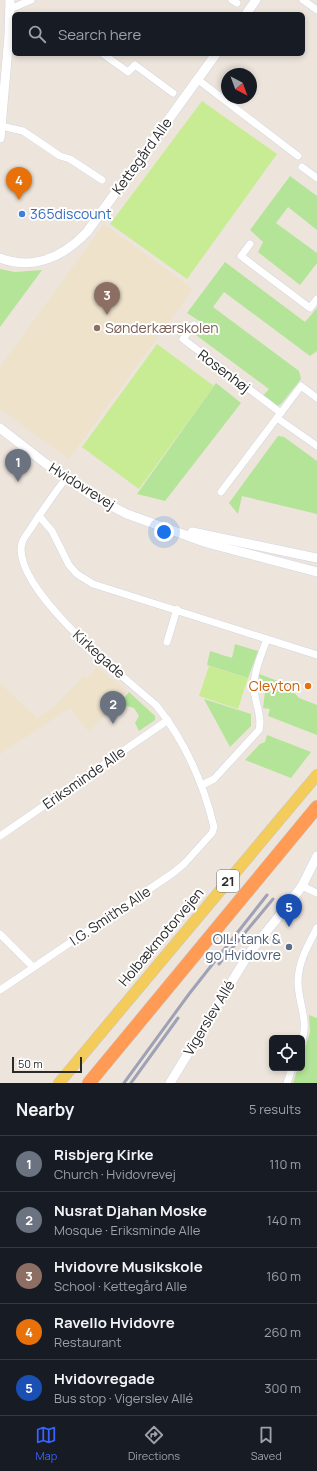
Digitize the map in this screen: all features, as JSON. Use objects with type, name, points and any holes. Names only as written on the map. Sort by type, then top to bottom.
[{"type":"highway","name":"21","points":[[89,1083],[317,807]]},
{"type":"main road","name":"Holbækmotorvejen","points":[[59,1083],[317,775]]},
{"type":"street","points":[[0,138],[12,36],[10,5],[31,0]]},
{"type":"street","points":[[247,12],[256,0]]},
{"type":"street","points":[[303,0],[317,10]]},
{"type":"street","points":[[106,56],[128,72],[135,65],[173,93]]},
{"type":"street","name":"Kettegård Alle","points":[[0,258],[22,262],[40,261],[56,257],[74,246],[87,232],[215,56]]},
{"type":"street","points":[[197,80],[298,156]]},
{"type":"street","points":[[2,126],[23,131],[60,156],[70,158],[102,180]]},
{"type":"street","points":[[302,167],[317,178]]},
{"type":"street","points":[[250,244],[241,256],[310,308],[317,299]]},
{"type":"street","name":"Rosenhøj","points":[[194,325],[183,339],[317,446]]},
{"type":"street","points":[[221,492],[301,386],[317,398]]},
{"type":"street","name":"Hvidovrevej","points":[[0,428],[66,478],[94,497],[127,514],[173,529],[207,543],[317,572]]},
{"type":"street","name":"Kirkegade","points":[[66,478],[22,542],[20,555],[29,575],[48,605],[65,624],[156,706],[168,720],[180,738],[202,785],[214,827],[212,833]]},
{"type":"street","points":[[39,516],[52,531],[69,565],[77,574],[93,584],[176,609],[317,655]]},
{"type":"street","name":"Hvidovrevej","points":[[173,529],[317,558]]},
{"type":"street","points":[[167,642],[176,609]]},
{"type":"street","points":[[202,785],[214,779],[259,730],[261,723],[254,687],[256,672],[267,639]]},
{"type":"street","name":"Eriksminde Alle","points":[[0,836],[168,720]]},
{"type":"street","name":"I.G. Smiths Alle","points":[[0,990],[173,874],[212,833]]},
{"type":"street","name":"Vigerslev Allé","points":[[170,1083],[250,952],[302,886],[317,856]]},
{"type":"street","points":[[302,886],[317,893]]},
{"type":"street","points":[[303,1035],[304,1023],[298,982],[304,953],[317,928]]},
{"type":"street","points":[[0,934],[33,967]]},
{"type":"street","points":[[287,1083],[291,1071]]},
{"type":"shaded area","name":"Sønderkærskolen","points":[[104,224],[193,289],[69,459],[0,409],[0,367]]},
{"type":"shaded area","points":[[97,667],[127,691],[89,732],[70,708],[0,754],[0,683],[37,718],[55,706],[83,676],[88,678]]},
{"type":"green space","points":[[202,101],[277,154],[187,279],[110,224]]},
{"type":"green space","points":[[290,176],[317,196],[317,230],[288,207],[276,223],[317,253],[317,263],[300,285],[258,252],[263,242],[250,230]]},
{"type":"green space","points":[[225,262],[305,322],[317,308],[317,351],[310,356],[224,292],[213,307],[299,371],[301,379],[281,404],[274,408],[261,398],[269,389],[196,335],[204,324],[187,313]]},
{"type":"green space","points":[[0,269],[15,272],[42,270],[0,327]]},
{"type":"green space","points":[[157,344],[214,386],[139,489],[82,447]]},
{"type":"green space","points":[[216,383],[241,403],[165,501],[137,494]]},
{"type":"green space","points":[[278,436],[284,437],[317,461],[317,514],[242,496],[238,514],[229,503]]},
{"type":"green space","points":[[235,644],[258,651],[248,678],[207,665],[210,651],[232,658]]},
{"type":"green space","points":[[209,666],[248,678],[238,709],[199,696]]},
{"type":"green space","points":[[259,674],[286,684],[299,698],[317,705],[317,735],[268,716],[270,709],[263,708],[266,684],[258,676]]},
{"type":"green space","points":[[129,692],[155,716],[155,720],[139,731],[135,723],[139,716],[134,708],[127,706],[120,710],[115,708]]},
{"type":"green space","points":[[204,699],[251,714],[251,726],[230,747]]},
{"type":"green space","points":[[267,735],[311,752],[291,778],[245,760],[260,744],[265,742]]},
{"type":"green space","points":[[309,1015],[317,1018],[317,1083],[293,1083],[297,1071],[305,1071],[305,1048],[310,1032]]},
{"type":"railway","points":[[124,1083],[189,994],[267,895]]},
{"type":"railway","points":[[219,964],[273,899]]},
{"type":"railway","points":[[131,1083],[178,1018]]},
{"type":"place","name":"Ravello Hvidovre","points":[[19,200]]},
{"type":"place","name":"365discount","points":[[22,214]]},
{"type":"place","name":"Hvidovre Musikskole","points":[[107,315]]},
{"type":"place","name":"Sønderkærskolen","points":[[97,328]]},
{"type":"place","name":"Risbjerg Kirke","points":[[18,482]]},
{"type":"place","name":"Cleyton","points":[[308,686]]},
{"type":"place","name":"Nusrat Djahan Moske","points":[[113,724]]},
{"type":"place","name":"Hvidovregade","points":[[289,927]]},
{"type":"place","name":"OIL! tank & go Hvidovre","points":[[289,947]]}]
